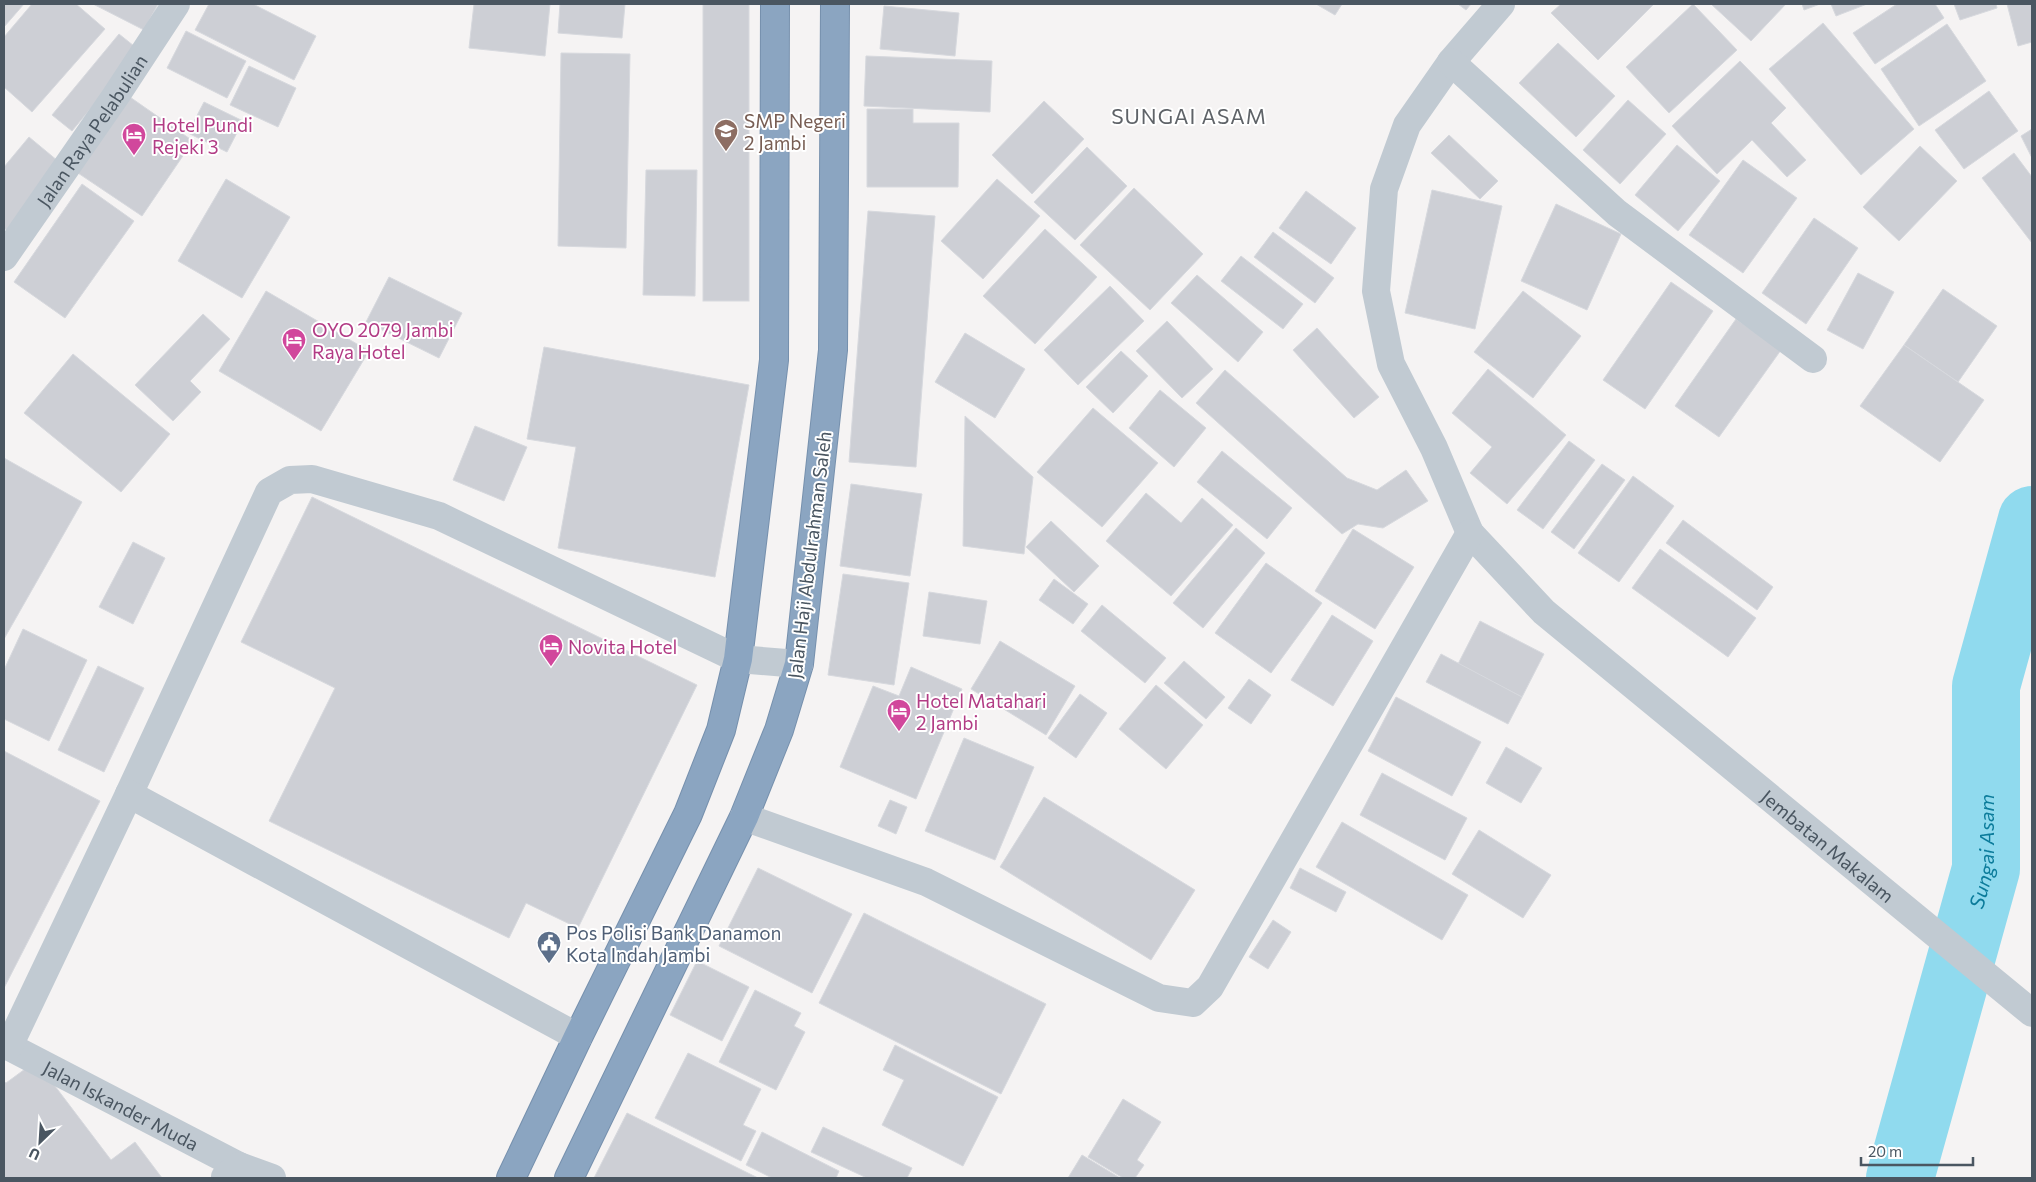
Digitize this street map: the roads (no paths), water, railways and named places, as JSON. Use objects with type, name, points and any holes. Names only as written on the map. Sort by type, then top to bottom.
[{"type":"highway","points":[[511,1178],[688,814],[721,730],[738,659],[774,360],[775,4]]},
{"type":"highway","name":"Jalan Haji Abdulrahman Saleh","points":[[569,1178],[744,817],[779,730],[799,664],[834,350],[835,4]]},
{"type":"street","name":"Jalan Raya Pelabulian","points":[[4,257],[115,97],[176,4]]},
{"type":"street","points":[[744,817],[926,882],[1159,998],[1193,1004],[1210,987],[1470,533],[1434,448],[1391,364],[1376,291],[1384,189],[1407,125],[1451,62],[1501,4]]},
{"type":"street","points":[[1451,62],[1617,213],[1813,359]]},
{"type":"street","points":[[6,1045],[129,794],[269,492],[290,480],[312,479],[439,516],[738,659],[799,664]]},
{"type":"street","name":"Jembatan Makalam","points":[[1470,533],[1544,612],[2032,1013]]},
{"type":"street","points":[[129,794],[578,1037]]},
{"type":"street","name":"Jalan Iskander Muda","points":[[6,1045],[231,1172],[272,1178]]},
{"type":"waterway","name":"Sungai Asam","points":[[1900,1178],[1986,869],[1986,686],[2032,520]]},
{"type":"place","name":"SMP Negeri 2 Jambi","points":[[726,152]]},
{"type":"place","name":"Hotel Pundi Rejeki 3","points":[[134,156]]},
{"type":"place","name":"OYO 2079 Jambi Raya Hotel","points":[[294,361]]},
{"type":"place","name":"Novita Hotel","points":[[551,667]]},
{"type":"place","name":"Hotel Matahari 2 Jambi","points":[[899,732]]},
{"type":"place","name":"Pos Polisi Bank Danamon Kota Indah Jambi","points":[[549,964]]},
{"type":"district","name":"SUNGAI ASAM","points":[[1189,115]]}]
